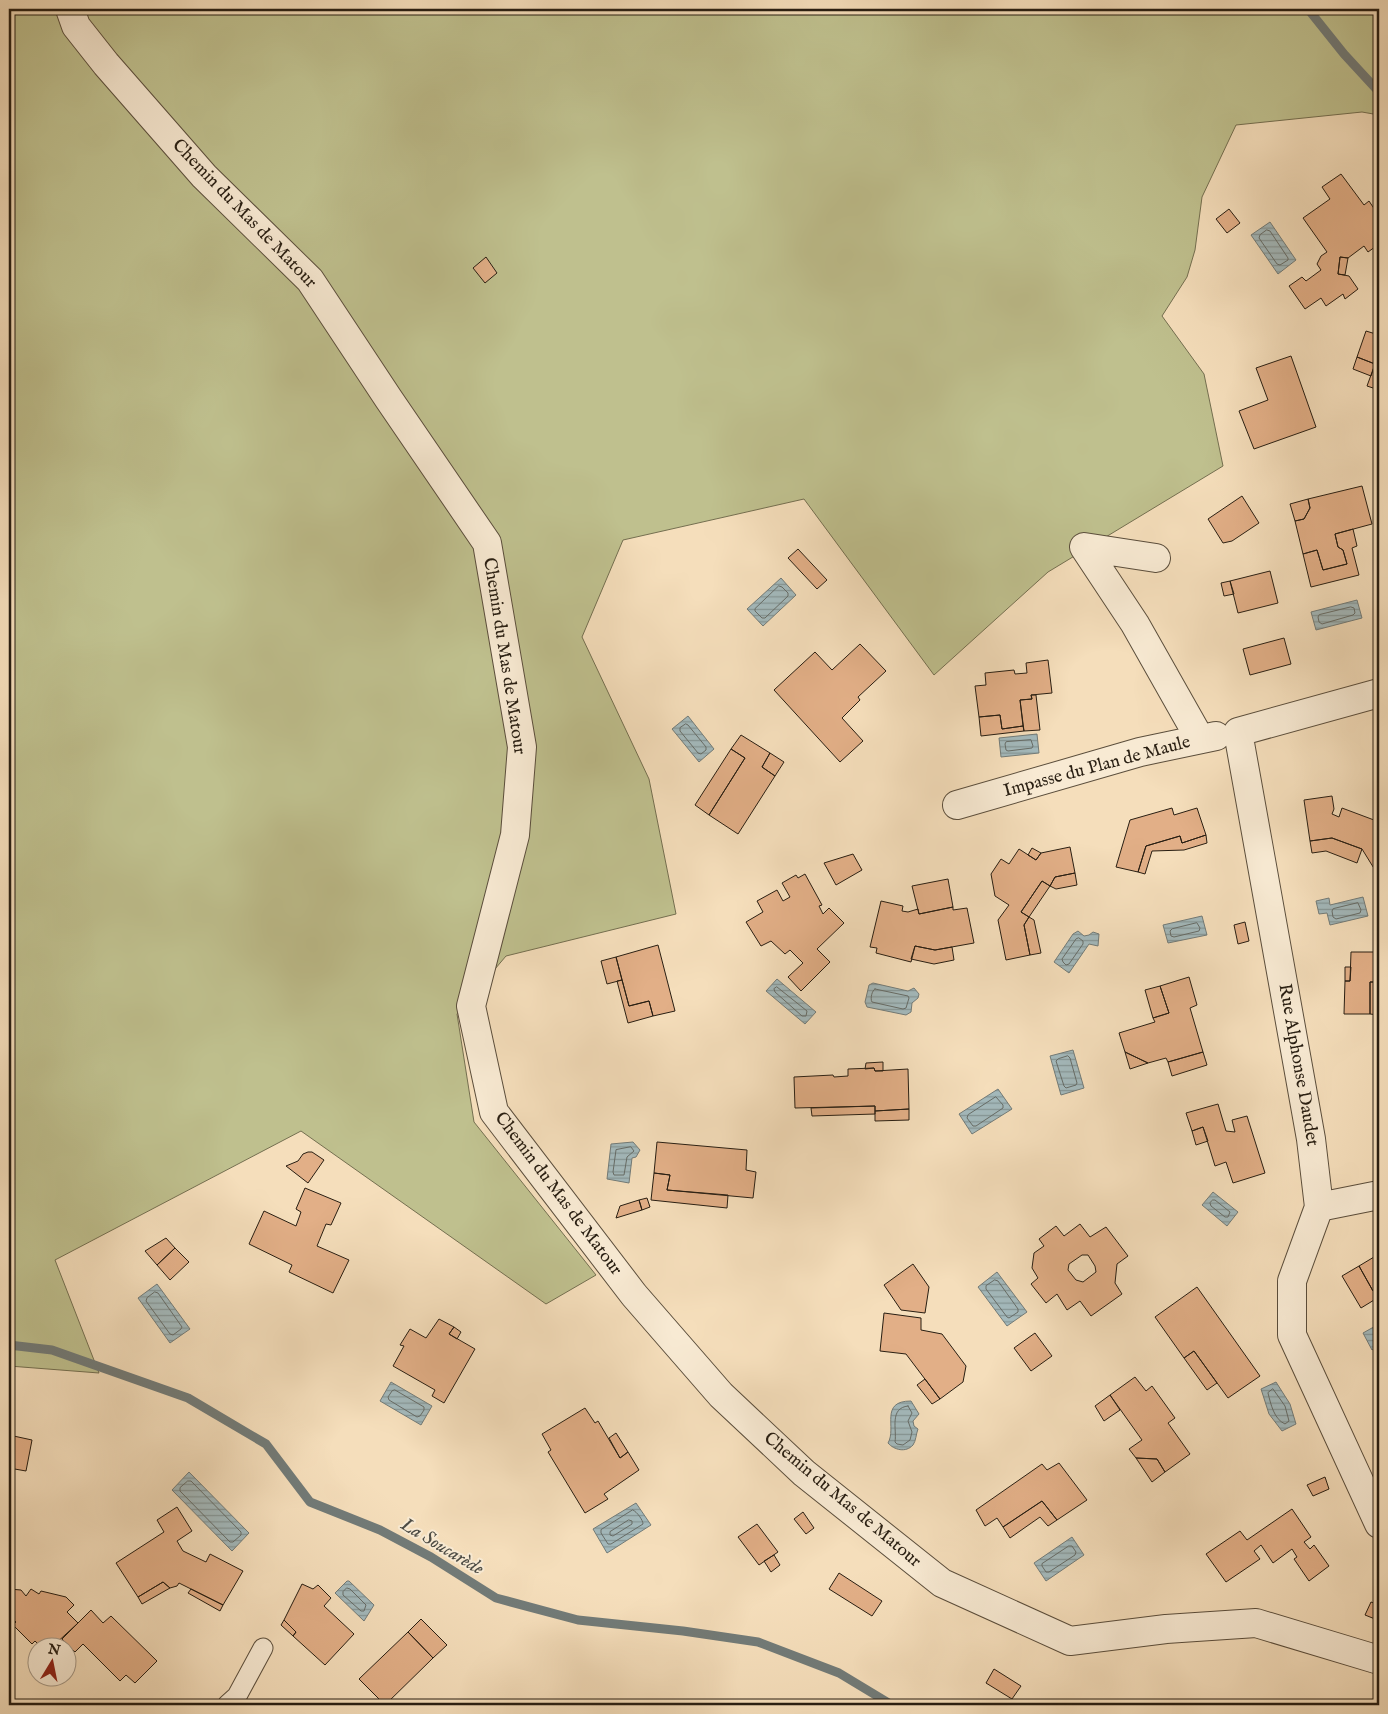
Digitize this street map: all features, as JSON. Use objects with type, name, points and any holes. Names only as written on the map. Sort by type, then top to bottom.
[{"type":"street","name":"Chemin du Mas de Matour","points":[[70,9],[76,26],[106,64],[198,169],[310,280],[487,543],[522,746],[514,834],[471,1006],[494,1112],[634,1295],[721,1395],[804,1473],[942,1583],[1070,1641],[1166,1629],[1256,1624],[1379,1660]]},
{"type":"street","points":[[1156,558],[1084,546],[1135,624],[1200,739]]},
{"type":"street","points":[[1238,732],[1379,693]]},
{"type":"street","name":"Impasse du Plan de Maule","points":[[957,805],[1140,752],[1238,732]]},
{"type":"street","name":"Rue Alphonse Daudet","points":[[1238,732],[1311,1139],[1319,1207],[1292,1281],[1292,1336],[1379,1524]]},
{"type":"street","points":[[1319,1207],[1379,1195]]},
{"type":"lane","points":[[227,1705],[237,1696],[263,1648]]},
{"type":"green space","points":[[9,9],[1379,9],[1379,115],[1362,112],[1236,125],[1202,197],[1195,250],[1187,277],[1162,316],[1204,374],[1223,466],[1048,572],[934,675],[804,499],[623,540],[582,637],[649,779],[676,914],[506,956],[457,1014],[474,1122],[596,1275],[546,1304],[301,1131],[55,1260],[99,1373],[9,1366]]},
{"type":"water","points":[[1270,222],[1296,260],[1278,274],[1251,235]]},
{"type":"water","points":[[781,578],[796,595],[763,626],[747,609]]},
{"type":"water","points":[[1357,600],[1362,618],[1316,630],[1311,612]]},
{"type":"water","points":[[688,716],[714,749],[699,762],[672,729]]},
{"type":"water","points":[[1037,734],[1039,753],[1001,757],[999,738]]},
{"type":"water","points":[[1363,897],[1368,916],[1330,925],[1327,913],[1319,914],[1316,901],[1329,898],[1330,905]]},
{"type":"water","points":[[1202,916],[1207,935],[1168,943],[1163,925]]},
{"type":"water","points":[[1078,931],[1084,936],[1093,932],[1099,934],[1098,946],[1089,944],[1069,973],[1054,962],[1073,934]]},
{"type":"water","points":[[777,979],[816,1012],[805,1024],[766,991]]},
{"type":"water","points":[[873,983],[908,991],[914,988],[919,994],[918,998],[912,1003],[911,1012],[906,1015],[867,1007],[865,1002],[869,985]]},
{"type":"water","points":[[1073,1050],[1084,1088],[1061,1095],[1050,1056]]},
{"type":"water","points":[[998,1089],[1012,1109],[972,1134],[959,1114]]},
{"type":"water","points":[[633,1142],[640,1150],[636,1157],[632,1158],[629,1183],[607,1179],[611,1144]]},
{"type":"water","points":[[1213,1192],[1238,1212],[1227,1226],[1202,1205]]},
{"type":"water","points":[[997,1272],[1027,1312],[1007,1326],[978,1287]]},
{"type":"water","points":[[157,1284],[190,1329],[170,1343],[138,1298]]},
{"type":"water","points":[[1379,1324],[1379,1345],[1372,1350],[1363,1333]]},
{"type":"water","points":[[391,1382],[432,1406],[421,1425],[380,1401]]},
{"type":"water","points":[[1276,1382],[1290,1404],[1296,1424],[1282,1431],[1269,1414],[1261,1389]]},
{"type":"water","points":[[911,1401],[919,1414],[913,1421],[914,1426],[918,1429],[913,1445],[904,1450],[897,1449],[888,1443],[892,1410],[895,1405],[901,1402]]},
{"type":"water","points":[[189,1472],[249,1533],[232,1551],[172,1490]]},
{"type":"water","points":[[636,1503],[651,1525],[607,1553],[593,1529]]},
{"type":"water","points":[[1072,1537],[1084,1555],[1046,1581],[1034,1563]]},
{"type":"water","points":[[347,1581],[374,1605],[364,1621],[335,1593]]},
{"type":"building","points":[[1341,174],[1364,205],[1369,201],[1379,216],[1379,244],[1368,252],[1364,246],[1348,258],[1340,257],[1338,274],[1349,276],[1358,289],[1345,299],[1343,294],[1326,306],[1321,298],[1305,309],[1289,286],[1302,277],[1306,281],[1321,270],[1317,264],[1321,256],[1327,252],[1303,218],[1330,199],[1322,187]]},
{"type":"building","points":[[1229,209],[1240,223],[1227,233],[1216,219]]},
{"type":"building","points":[[486,257],[497,273],[485,283],[473,268]]},
{"type":"building","points":[[1340,257],[1348,258],[1345,275],[1338,274]]},
{"type":"building","points":[[1366,331],[1379,335],[1379,390],[1367,386],[1375,364],[1357,357]]},
{"type":"building","points":[[1291,356],[1316,427],[1254,449],[1239,411],[1268,400],[1256,368]]},
{"type":"building","points":[[1357,357],[1375,364],[1371,376],[1353,369]]},
{"type":"building","points":[[1362,486],[1372,524],[1335,534],[1338,547],[1343,550],[1347,564],[1323,570],[1317,550],[1303,554],[1295,521],[1304,519],[1310,508],[1308,499]]},
{"type":"building","points":[[1242,496],[1259,523],[1232,541],[1223,543],[1208,519]]},
{"type":"building","points":[[1308,499],[1310,508],[1304,519],[1295,521],[1290,504]]},
{"type":"building","points":[[1353,529],[1357,546],[1352,548],[1359,575],[1311,587],[1303,554],[1317,550],[1323,570],[1347,564],[1343,550],[1338,547],[1335,534]]},
{"type":"building","points":[[798,549],[827,580],[817,589],[788,558]]},
{"type":"building","points":[[1270,571],[1278,603],[1238,613],[1230,581]]},
{"type":"building","points":[[1230,581],[1234,594],[1224,596],[1221,583]]},
{"type":"building","points":[[1284,638],[1291,664],[1250,675],[1243,649]]},
{"type":"building","points":[[860,644],[886,671],[858,697],[860,700],[842,718],[863,741],[840,762],[774,690],[815,652],[832,670]]},
{"type":"building","points":[[1048,660],[1052,693],[1031,695],[1032,699],[1020,700],[1023,726],[1002,729],[1000,715],[979,717],[975,686],[986,685],[985,673],[1014,670],[1015,674],[1027,673],[1026,663]]},
{"type":"building","points":[[1031,695],[1036,695],[1040,730],[1024,731],[1020,700],[1032,699]]},
{"type":"building","points":[[1000,715],[1002,729],[1023,726],[1024,731],[981,736],[979,717]]},
{"type":"building","points":[[741,735],[770,753],[762,767],[775,776],[738,834],[709,815],[745,758],[731,749]]},
{"type":"building","points":[[731,749],[745,758],[709,815],[695,805]]},
{"type":"building","points":[[770,753],[784,762],[775,776],[762,767]]},
{"type":"building","points":[[1332,796],[1334,809],[1332,814],[1339,817],[1342,808],[1374,820],[1379,826],[1379,866],[1375,870],[1362,849],[1332,838],[1310,841],[1304,800]]},
{"type":"building","points":[[1172,808],[1174,815],[1197,808],[1206,835],[1182,843],[1180,836],[1146,846],[1138,872],[1116,867],[1130,820]]},
{"type":"building","points":[[1206,835],[1207,843],[1184,850],[1152,851],[1145,874],[1138,872],[1146,846],[1180,836],[1182,843]]},
{"type":"building","points":[[1332,838],[1362,849],[1357,863],[1326,851],[1312,853],[1310,841]]},
{"type":"building","points":[[1070,847],[1075,873],[1055,877],[1050,886],[1042,881],[1021,912],[1029,917],[1024,925],[1030,955],[1006,960],[998,920],[1009,905],[995,896],[991,874],[1001,859],[1009,864],[1019,849],[1036,860],[1041,853]]},
{"type":"building","points":[[1032,848],[1041,853],[1036,860],[1028,855]]},
{"type":"building","points":[[853,854],[862,870],[836,885],[824,863]]},
{"type":"building","points":[[1075,873],[1077,885],[1056,889],[1050,886],[1055,877]]},
{"type":"building","points":[[805,874],[822,905],[819,906],[823,914],[829,908],[844,923],[817,949],[830,962],[801,991],[788,977],[803,963],[790,950],[785,954],[771,941],[761,946],[746,922],[763,912],[757,901],[777,890],[783,901],[790,897],[782,883],[796,875],[798,878]]},
{"type":"building","points":[[948,879],[953,907],[919,914],[912,886]]},
{"type":"building","points":[[1042,881],[1050,886],[1029,917],[1021,912]]},
{"type":"building","points":[[881,901],[903,906],[902,911],[908,912],[918,909],[919,914],[953,907],[953,910],[967,908],[974,943],[935,950],[915,946],[911,962],[876,953],[877,948],[870,947]]},
{"type":"building","points":[[1029,917],[1034,920],[1041,953],[1030,955],[1024,925]]},
{"type":"building","points":[[1245,922],[1249,941],[1238,944],[1234,925]]},
{"type":"building","points":[[658,945],[675,1011],[653,1016],[649,1001],[629,1006],[616,957]]},
{"type":"building","points":[[915,946],[935,950],[952,947],[954,960],[934,964],[911,959]]},
{"type":"building","points":[[1351,952],[1379,952],[1379,982],[1370,982],[1370,1014],[1344,1014],[1345,981],[1350,981]]},
{"type":"building","points":[[616,957],[622,980],[607,984],[601,961]]},
{"type":"building","points":[[1345,967],[1351,967],[1350,981],[1345,981]]},
{"type":"building","points":[[1189,977],[1197,1005],[1190,1008],[1203,1052],[1168,1062],[1166,1058],[1148,1063],[1125,1052],[1119,1033],[1155,1022],[1153,1018],[1169,1013],[1160,986]]},
{"type":"building","points":[[622,980],[629,1006],[649,1001],[653,1016],[628,1023],[617,981]]},
{"type":"building","points":[[1370,982],[1379,982],[1379,1015],[1370,1014]]},
{"type":"building","points":[[1160,986],[1169,1013],[1153,1018],[1145,990]]},
{"type":"building","points":[[1125,1052],[1148,1063],[1130,1069]]},
{"type":"building","points":[[1203,1052],[1207,1065],[1172,1076],[1168,1062]]},
{"type":"building","points":[[883,1062],[883,1071],[875,1071],[874,1068],[865,1069],[866,1063]]},
{"type":"building","points":[[874,1068],[875,1071],[908,1069],[909,1109],[875,1111],[875,1106],[795,1108],[794,1077],[848,1076],[848,1069]]},
{"type":"building","points":[[1218,1104],[1226,1131],[1235,1132],[1232,1120],[1247,1116],[1265,1173],[1233,1183],[1226,1162],[1215,1166],[1203,1127],[1192,1131],[1186,1113]]},
{"type":"building","points":[[875,1106],[875,1114],[812,1116],[811,1108]]},
{"type":"building","points":[[909,1109],[909,1120],[875,1121],[875,1111]]},
{"type":"building","points":[[1203,1127],[1208,1141],[1196,1145],[1192,1131]]},
{"type":"building","points":[[657,1142],[747,1150],[746,1170],[756,1172],[753,1198],[667,1190],[670,1175],[654,1173]]},
{"type":"building","points":[[312,1152],[324,1160],[308,1183],[286,1166],[298,1161],[303,1154]]},
{"type":"building","points":[[654,1173],[670,1175],[667,1190],[728,1195],[727,1208],[651,1200]]},
{"type":"building","points":[[305,1188],[341,1203],[331,1225],[326,1224],[317,1246],[349,1260],[333,1293],[289,1272],[292,1265],[249,1244],[264,1211],[296,1226],[301,1212],[296,1209]]},
{"type":"building","points":[[647,1198],[650,1207],[642,1210],[639,1200]]},
{"type":"building","points":[[639,1200],[642,1210],[616,1218],[620,1206]]},
{"type":"building","points":[[1080,1224],[1090,1237],[1106,1227],[1128,1256],[1117,1264],[1115,1283],[1122,1294],[1091,1316],[1080,1301],[1067,1310],[1057,1294],[1046,1303],[1031,1284],[1038,1278],[1032,1268],[1034,1253],[1044,1246],[1039,1239],[1056,1226],[1064,1236]],"holes":[[[1082,1255],[1088,1255],[1095,1266],[1096,1272],[1083,1282],[1076,1280],[1068,1270],[1069,1264]]]},
{"type":"building","points":[[166,1238],[175,1248],[157,1265],[145,1251]]},
{"type":"building","points":[[175,1248],[189,1262],[170,1280],[157,1265]]},
{"type":"building","points":[[1379,1254],[1379,1288],[1373,1291],[1359,1266]]},
{"type":"building","points":[[913,1264],[929,1287],[925,1313],[901,1310],[884,1285]]},
{"type":"building","points":[[1359,1266],[1373,1291],[1379,1288],[1379,1297],[1361,1308],[1342,1276]]},
{"type":"building","points":[[1197,1287],[1260,1376],[1228,1398],[1194,1351],[1184,1358],[1155,1317]]},
{"type":"building","points":[[884,1313],[921,1318],[921,1330],[942,1334],[966,1366],[963,1382],[940,1399],[906,1354],[880,1351]]},
{"type":"building","points":[[439,1319],[454,1327],[449,1334],[475,1349],[444,1403],[432,1396],[435,1390],[393,1366],[404,1346],[400,1345],[410,1329],[426,1338]]},
{"type":"building","points":[[454,1327],[461,1332],[457,1339],[449,1334]]},
{"type":"building","points":[[1035,1333],[1052,1356],[1031,1371],[1014,1348]]},
{"type":"building","points":[[1194,1351],[1217,1383],[1207,1390],[1184,1358]]},
{"type":"building","points":[[1135,1377],[1146,1391],[1152,1386],[1175,1418],[1168,1423],[1190,1454],[1165,1472],[1157,1459],[1136,1458],[1129,1449],[1142,1440],[1110,1395]]},
{"type":"building","points":[[925,1379],[940,1399],[932,1404],[917,1385]]},
{"type":"building","points":[[1110,1395],[1120,1410],[1104,1421],[1095,1406]]},
{"type":"building","points":[[585,1408],[595,1423],[598,1421],[620,1458],[628,1452],[639,1470],[604,1494],[608,1499],[585,1513],[548,1452],[551,1450],[542,1434]]},
{"type":"building","points":[[616,1433],[628,1452],[620,1458],[609,1438]]},
{"type":"building","points":[[9,1435],[32,1440],[26,1471],[9,1468]]},
{"type":"building","points":[[1136,1458],[1157,1459],[1165,1472],[1152,1482]]},
{"type":"building","points":[[1059,1463],[1087,1500],[1057,1520],[1042,1501],[1003,1527],[997,1518],[985,1526],[976,1510],[1042,1464],[1047,1470]]},
{"type":"building","points":[[1325,1477],[1329,1489],[1313,1496],[1307,1485]]},
{"type":"building","points":[[1042,1501],[1057,1520],[1048,1526],[1040,1517],[1010,1538],[1003,1527]]},
{"type":"building","points":[[177,1507],[192,1531],[177,1541],[183,1551],[206,1562],[210,1554],[243,1571],[223,1605],[179,1583],[177,1586],[170,1588],[163,1582],[138,1597],[116,1563],[164,1532],[157,1520]]},
{"type":"building","points":[[1292,1509],[1311,1537],[1304,1542],[1310,1549],[1314,1545],[1329,1566],[1309,1581],[1294,1559],[1297,1557],[1292,1549],[1273,1563],[1261,1545],[1254,1551],[1260,1559],[1226,1582],[1206,1554],[1240,1531],[1247,1540]]},
{"type":"building","points":[[803,1512],[814,1528],[806,1534],[794,1519]]},
{"type":"building","points":[[757,1524],[778,1552],[759,1565],[738,1537]]},
{"type":"building","points":[[774,1555],[780,1565],[771,1572],[764,1561]]},
{"type":"building","points":[[839,1573],[882,1601],[872,1616],[829,1589]]},
{"type":"building","points":[[163,1582],[170,1588],[142,1604],[138,1597]]},
{"type":"building","points":[[302,1584],[313,1589],[318,1585],[331,1598],[324,1606],[354,1634],[325,1665],[293,1636],[296,1632],[284,1620]]},
{"type":"building","points":[[9,1589],[21,1590],[26,1596],[31,1589],[39,1594],[41,1591],[66,1597],[74,1605],[67,1612],[78,1623],[64,1636],[28,1636],[28,1640],[13,1625],[16,1622],[9,1615]]},
{"type":"building","points":[[191,1589],[223,1605],[220,1611],[188,1593]]},
{"type":"building","points":[[1371,1602],[1379,1605],[1375,1619],[1365,1615]]},
{"type":"building","points":[[91,1610],[103,1623],[111,1616],[157,1661],[135,1683],[126,1675],[120,1681],[83,1644],[78,1649],[78,1636],[65,1636]]},
{"type":"building","points":[[421,1619],[447,1645],[433,1658],[408,1632]]},
{"type":"building","points":[[284,1620],[296,1632],[293,1636],[281,1625]]},
{"type":"building","points":[[408,1632],[433,1658],[385,1705],[359,1679]]},
{"type":"building","points":[[994,1669],[1021,1686],[1012,1699],[986,1683]]},
{"type":"waterway","points":[[1308,9],[1344,54],[1379,92]]},
{"type":"waterway","name":"La Soucarède","points":[[9,1345],[52,1350],[188,1398],[266,1444],[310,1502],[380,1530],[431,1557],[496,1598],[578,1620],[683,1631],[758,1642],[839,1673],[892,1705]]}]
